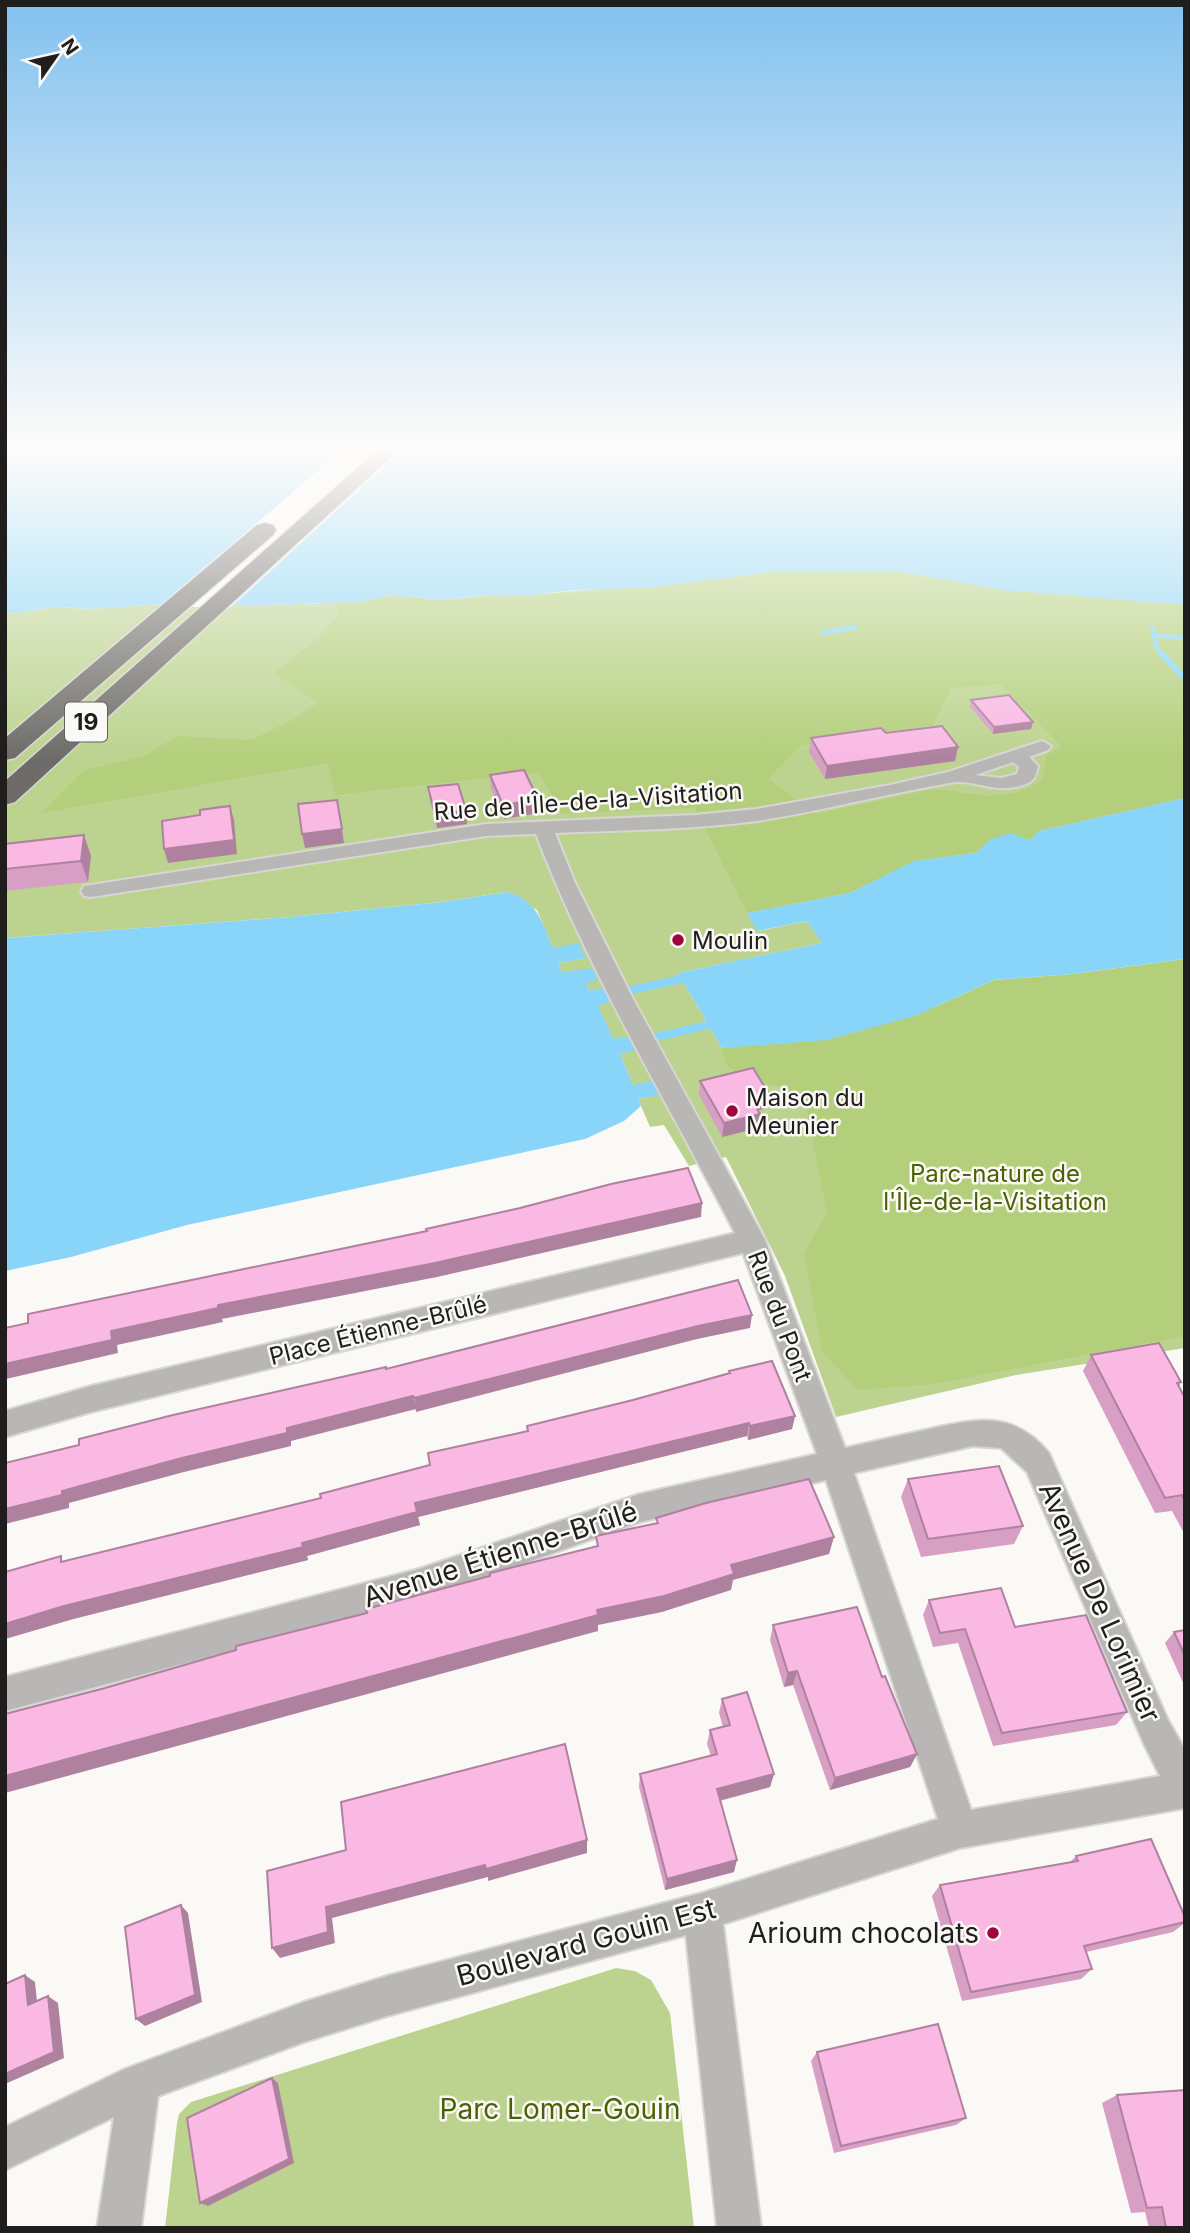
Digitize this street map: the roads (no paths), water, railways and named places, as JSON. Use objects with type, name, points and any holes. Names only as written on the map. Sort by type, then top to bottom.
[{"type":"highway","name":"19","points":[[5,752],[239,551]]},
{"type":"highway","name":"19","points":[[5,796],[276,551]]},
{"type":"street","name":"Rue de l'Île-de-la-Visitation","points":[[91,891],[486,830],[729,818],[811,806],[954,776],[1042,746]]},
{"type":"street","name":"Rue du Pont","points":[[543,827],[546,841],[592,938],[670,1092],[709,1158],[752,1240],[836,1464],[960,1830]]},
{"type":"street","name":"Place Étienne-Brûlé","points":[[5,1424],[91,1399],[752,1240]]},
{"type":"street","name":"Avenue Étienne-Brûlé","points":[[5,1694],[419,1585],[640,1508],[973,1433],[999,1432]]},
{"type":"street","name":"Avenue De Lorimier","points":[[999,1432],[1027,1447],[1038,1462],[1156,1732],[1185,1789]]},
{"type":"street","name":"Boulevard Gouin Est","points":[[5,2149],[139,2083],[304,2022],[375,2000],[702,1912],[960,1830],[1185,1789]]},
{"type":"street","points":[[702,1912],[739,2228]]},
{"type":"street","points":[[119,2228],[139,2083]]},
{"type":"water","points":[[5,551],[1185,551],[1185,605],[1003,590],[902,572],[771,572],[648,588],[481,595],[442,600],[393,595],[358,602],[159,604],[91,609],[56,607],[5,614]]},
{"type":"water","points":[[1185,798],[1185,959],[1072,974],[994,980],[915,1016],[827,1040],[722,1048],[678,973],[822,943],[807,921],[757,931],[747,913],[850,893],[914,861],[976,853],[991,839],[1010,833],[1030,840],[1039,831]]},
{"type":"water","points":[[507,892],[532,906],[542,921],[553,948],[579,943],[586,958],[558,963],[562,972],[592,968],[598,980],[586,983],[590,991],[603,988],[610,1002],[598,1006],[613,1038],[628,1037],[635,1050],[620,1054],[633,1085],[652,1081],[659,1095],[638,1099],[641,1106],[624,1121],[585,1139],[187,1225],[71,1257],[5,1271],[5,938],[290,917],[442,902]]},
{"type":"waterway","points":[[822,633],[856,627]]},
{"type":"waterway","points":[[1152,627],[1157,649],[1164,657]]},
{"type":"waterway","points":[[1154,635],[1185,638]]},
{"type":"waterway","points":[[1163,655],[1185,679]]},
{"type":"waterway","points":[[607,995],[682,979]]},
{"type":"waterway","points":[[631,1043],[708,1025]]},
{"type":"place","name":"Moulin","points":[[678,940]]},
{"type":"place","name":"Maison du Meunier","points":[[732,1111]]},
{"type":"place","name":"Arioum chocolats","points":[[993,1933]]},
{"type":"park label","name":"Parc-nature de l'Île-de-la-Visitation","points":[[995,1187]]},
{"type":"park label","name":"Parc Lomer-Gouin","points":[[560,2109]]}]
